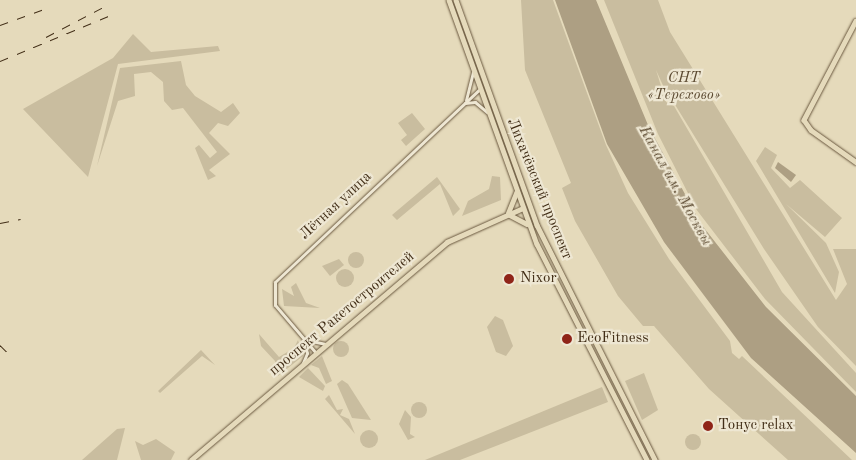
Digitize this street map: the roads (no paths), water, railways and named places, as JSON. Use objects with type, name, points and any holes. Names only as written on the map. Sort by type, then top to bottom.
[{"type":"main road","name":"Лихачёвский проспект","points":[[448,0],[472,72],[530,227],[647,460]]},
{"type":"main road","name":"Лихачёвский проспект","points":[[456,0],[529,205],[656,460]]},
{"type":"main road","points":[[856,21],[804,120],[810,130],[856,162]]},
{"type":"main road","points":[[479,90],[484,83]]},
{"type":"main road","points":[[516,192],[507,214],[530,227]]},
{"type":"main road","name":"проспект Ракетостроителей","points":[[191,460],[316,352],[453,238],[529,205]]},
{"type":"street","points":[[472,72],[464,103],[475,102],[487,112]]},
{"type":"street","name":"Лётная улица","points":[[316,352],[274,303],[277,278],[479,90]]},
{"type":"street","points":[[303,337],[315,345],[326,344]]},
{"type":"street","points":[[302,365],[307,353],[303,337]]},
{"type":"water","name":"Канал им. Москвы","points":[[555,0],[596,0],[648,125],[701,224],[766,307],[856,396],[856,453],[751,358],[664,242],[607,144]]},
{"type":"water","points":[[778,162],[796,175],[791,182],[775,168]]},
{"type":"railway","points":[[46,37],[109,4]]},
{"type":"railway","points":[[0,25],[47,8]]},
{"type":"railway","points":[[0,61],[111,15]]},
{"type":"railway","points":[[0,223],[21,219]]},
{"type":"railway","points":[[0,345],[11,356]]},
{"type":"place","name":"Nixor","points":[[509,279]]},
{"type":"place","name":"EcoFitness","points":[[567,339]]},
{"type":"place","name":"Тонус relax","points":[[708,426]]},
{"type":"park label","name":"СНТ «Терехово»","points":[[684,86]]}]
